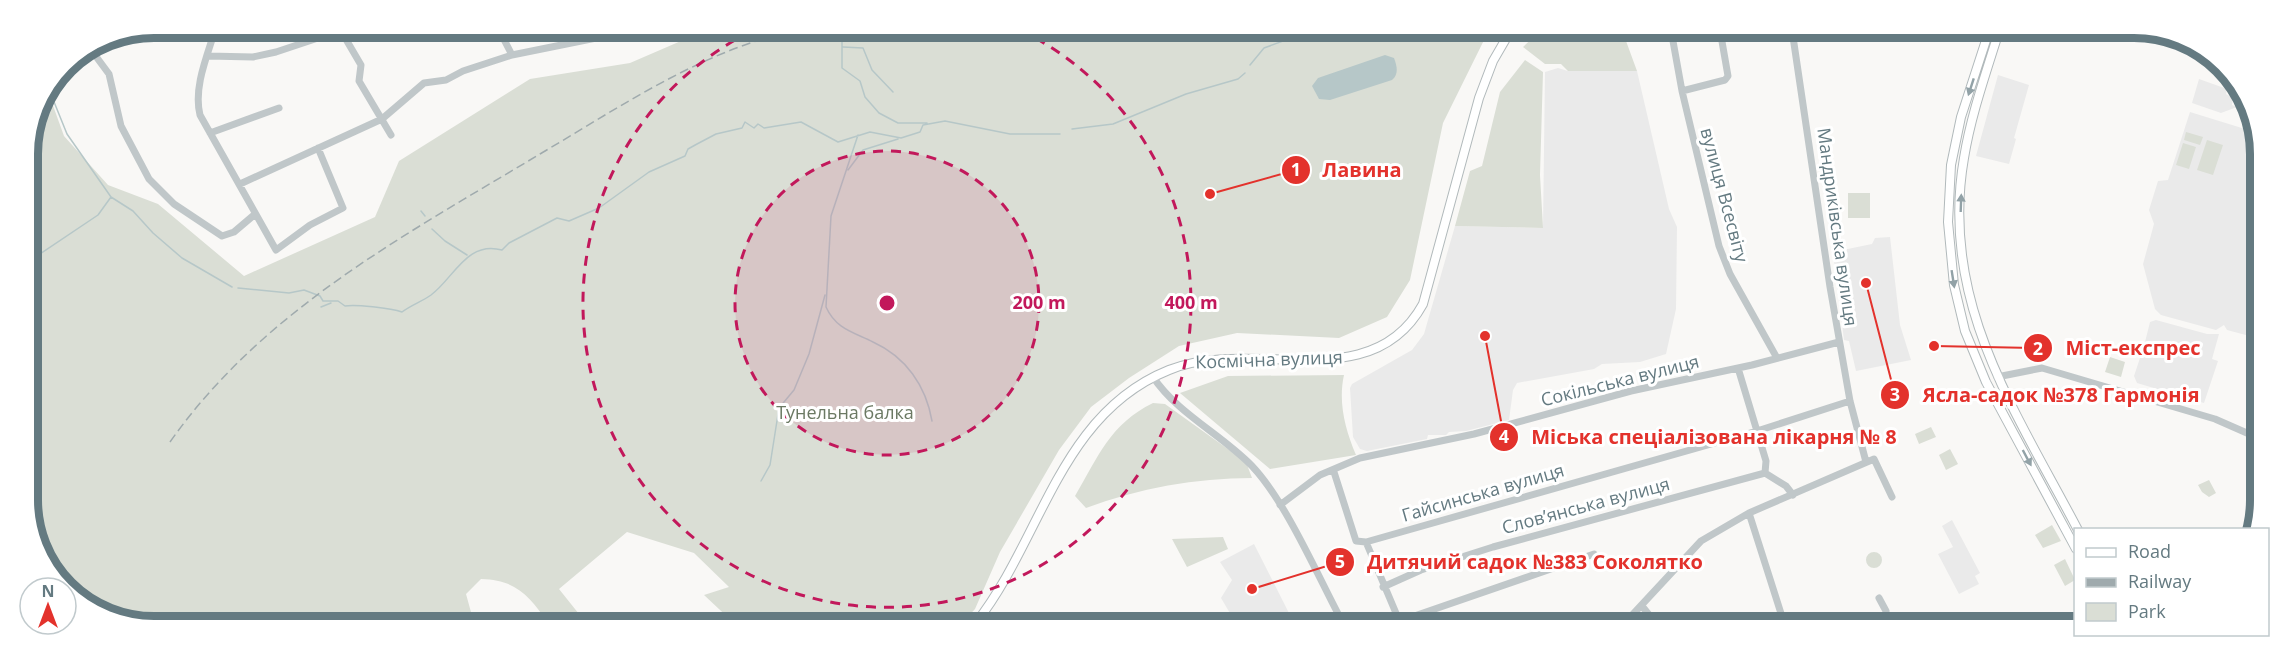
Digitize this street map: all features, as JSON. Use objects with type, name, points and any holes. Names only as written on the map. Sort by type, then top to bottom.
[{"type":"main road","name":"Космічна вулиця","points":[[980,616],[1002,583],[1084,435],[1108,408],[1127,392],[1153,377],[1203,360],[1354,357],[1383,346],[1404,331],[1423,304],[1479,98],[1493,61],[1506,38]]},
{"type":"main road","points":[[1987,38],[1961,117],[1951,165],[1948,222],[1954,285],[1965,331],[1986,382],[2074,545]]},
{"type":"main road","points":[[1997,38],[1964,158],[1960,221],[1962,254],[1972,311],[1997,377],[2077,528]]},
{"type":"street","points":[[213,38],[200,82],[198,107],[210,133],[240,184],[254,215],[276,250],[310,225],[343,208],[318,148]]},
{"type":"street","points":[[207,56],[253,57],[318,38]]},
{"type":"street","points":[[345,38],[362,65],[359,81],[391,135]]},
{"type":"street","points":[[505,38],[515,54]]},
{"type":"street","points":[[240,184],[382,119],[424,83],[446,80],[463,71],[515,54],[596,38]]},
{"type":"street","name":"вулиця Всесвіту","points":[[1672,38],[1682,91],[1719,246],[1730,274],[1777,358]]},
{"type":"street","points":[[1682,91],[1725,80],[1728,76],[1721,38]]},
{"type":"street","name":"Мандриківська вулиця","points":[[1793,38],[1839,342],[1850,401],[1866,462]]},
{"type":"street","points":[[94,54],[110,74],[121,126],[149,179],[160,192],[222,236],[234,232],[254,215]]},
{"type":"street","points":[[210,133],[279,108]]},
{"type":"street","name":"Сокільська вулиця","points":[[1280,505],[1307,483],[1360,458],[1388,450],[1474,434],[1631,392],[1839,342]]},
{"type":"street","points":[[1738,368],[1766,460],[1765,473],[1786,486],[1793,495]]},
{"type":"street","points":[[1997,377],[2042,368],[2215,418],[2250,434]]},
{"type":"street","points":[[1153,377],[1173,401],[1253,467],[1280,505],[1339,616]]},
{"type":"street","name":"Гайсинська вулиця","points":[[1366,542],[1757,431],[1850,401]]},
{"type":"street","points":[[1632,616],[1701,541],[1749,513],[1874,459],[1892,497]]},
{"type":"street","points":[[1334,472],[1356,541],[1366,542],[1397,616]]},
{"type":"street","name":"Словʼянська вулиця","points":[[1383,587],[1421,570],[1493,547],[1765,473]]},
{"type":"street","points":[[1749,513],[1782,616]]},
{"type":"street","points":[[1420,616],[1594,554]]},
{"type":"street","points":[[1879,598],[1886,611]]},
{"type":"street","points":[[1642,606],[1650,616]]},
{"type":"shaded area","points":[[1385,55],[1394,58],[1396,64],[1396,73],[1392,80],[1330,100],[1319,99],[1312,86],[1318,78]]},
{"type":"shaded area","points":[[1558,68],[1568,71],[1637,71],[1669,209],[1677,227],[1676,309],[1666,354],[1640,362],[1602,364],[1594,369],[1517,383],[1513,390],[1509,420],[1466,431],[1449,432],[1446,435],[1428,435],[1427,439],[1367,451],[1360,449],[1353,437],[1350,388],[1352,384],[1412,350],[1424,334],[1455,226],[1543,228],[1545,72]]},
{"type":"shaded area","points":[[1998,75],[2029,85],[2009,164],[1976,156]]},
{"type":"shaded area","points":[[2199,79],[2227,89],[2226,94],[2233,98],[2232,105],[2237,107],[2221,113],[2192,103]]},
{"type":"shaded area","points":[[2190,112],[2247,129],[2250,153],[2250,336],[2227,330],[2224,325],[2216,330],[2161,315],[2155,309],[2143,264],[2154,224],[2149,210],[2158,181],[2168,180]]},
{"type":"shaded area","points":[[1890,237],[1900,325],[1911,360],[1856,371],[1849,341],[1844,340],[1833,252],[1872,244],[1875,238]]},
{"type":"shaded area","points":[[2156,320],[2207,334],[2219,334],[2212,359],[2218,361],[2204,403],[2137,383],[2134,376],[2141,355],[2148,347],[2145,342],[2150,322]]},
{"type":"shaded area","points":[[1952,520],[1980,573],[1975,576],[1979,584],[1959,594],[1938,554],[1953,547],[1942,526]]},
{"type":"shaded area","points":[[1254,544],[1290,616],[1232,616],[1221,598],[1232,580],[1220,562]]},
{"type":"green space","name":"Тунельна балка","points":[[688,38],[1485,38],[1443,123],[1410,280],[1387,317],[1339,338],[1237,333],[1179,346],[1129,378],[1091,407],[1059,450],[1000,552],[975,609],[968,616],[884,616],[878,612],[843,616],[726,616],[704,595],[729,587],[694,553],[627,532],[559,589],[581,616],[543,616],[521,591],[513,586],[481,579],[466,594],[472,616],[138,616],[109,608],[78,589],[78,576],[67,576],[42,530],[37,501],[38,138],[51,99],[64,136],[108,185],[158,204],[244,276],[375,217],[399,161],[530,79],[630,63]]},
{"type":"green space","points":[[1533,38],[1625,38],[1637,71],[1568,71],[1561,64],[1545,64],[1523,47]]},
{"type":"green space","points":[[1525,60],[1543,72],[1540,175],[1543,228],[1455,226],[1470,171],[1482,166],[1500,92]]},
{"type":"green space","points":[[2186,132],[2203,137],[2200,145],[2184,140]]},
{"type":"green space","points":[[2207,140],[2223,145],[2213,175],[2197,170]]},
{"type":"green space","points":[[2183,143],[2196,147],[2189,169],[2176,165]]},
{"type":"green space","points":[[1848,193],[1870,193],[1870,218],[1848,218]]},
{"type":"green space","points":[[2110,357],[2125,362],[2121,377],[2105,372]]},
{"type":"green space","points":[[1344,375],[1342,405],[1356,455],[1270,469],[1180,393],[1228,376]]},
{"type":"green space","points":[[1153,403],[1165,404],[1246,462],[1252,478],[1189,482],[1126,495],[1086,508],[1075,496],[1098,455],[1115,431],[1138,411]]},
{"type":"green space","points":[[1931,427],[1936,437],[1919,444],[1915,434]]},
{"type":"green space","points":[[1950,449],[1958,464],[1946,470],[1939,455]]},
{"type":"green space","points":[[2209,480],[2216,493],[2209,497],[2198,485]]},
{"type":"green space","points":[[2052,525],[2061,541],[2043,548],[2035,535]]},
{"type":"green space","points":[[1223,537],[1228,549],[1187,567],[1172,539]]},
{"type":"green space","points":[[1874,552],[1880,554],[1882,560],[1880,566],[1874,568],[1868,566],[1866,560],[1868,554]]},
{"type":"green space","points":[[2065,559],[2074,581],[2065,586],[2054,565]]},
{"type":"waterway","points":[[1250,65],[1264,48],[1291,38]]},
{"type":"waterway","points":[[842,39],[842,68],[860,81],[865,97],[879,113],[898,123],[927,123]]},
{"type":"waterway","points":[[843,47],[863,48],[872,70],[893,92]]},
{"type":"waterway","points":[[1072,129],[1113,124],[1186,94],[1238,79],[1245,73]]},
{"type":"waterway","points":[[52,97],[67,134],[111,197],[133,211],[153,233],[182,258],[232,287]]},
{"type":"waterway","points":[[238,288],[289,293],[304,290],[320,296],[323,301],[338,301],[345,306],[373,307],[402,312],[431,295],[462,262],[479,250],[490,248],[502,250],[509,243],[557,218],[569,221],[599,208],[649,172],[685,156],[688,149],[716,134],[742,128],[745,122],[754,128],[758,124],[764,128],[801,122],[838,142],[870,132],[901,138],[920,132],[923,125],[945,121],[1010,134],[1060,134]]},
{"type":"waterway","points":[[858,135],[831,216],[826,307],[840,325],[885,348],[905,364],[925,396],[932,421]]},
{"type":"waterway","points":[[848,170],[863,150],[898,139]]},
{"type":"waterway","points":[[38,255],[98,215],[111,197]]},
{"type":"waterway","points":[[421,211],[425,216]]},
{"type":"waterway","points":[[432,229],[445,241],[467,255]]},
{"type":"waterway","points":[[761,481],[770,465],[779,408],[794,390],[809,354],[825,295]]},
{"type":"waterway","points":[[321,307],[331,303]]},
{"type":"railway","points":[[170,442],[207,395],[248,353],[292,314],[339,279],[438,215],[635,97],[701,63],[767,38]]},
{"type":"place","name":"Лавина","points":[[1210,194]]},
{"type":"place","name":"Ясла-садок №378 Гармонія","points":[[1866,283]]},
{"type":"place","name":"Міська спеціалізована лікарня № 8","points":[[1485,336]]},
{"type":"place","name":"Міст-експрес","points":[[1934,346]]},
{"type":"place","name":"Дитячий садок №383 Соколятко","points":[[1252,589]]}]
